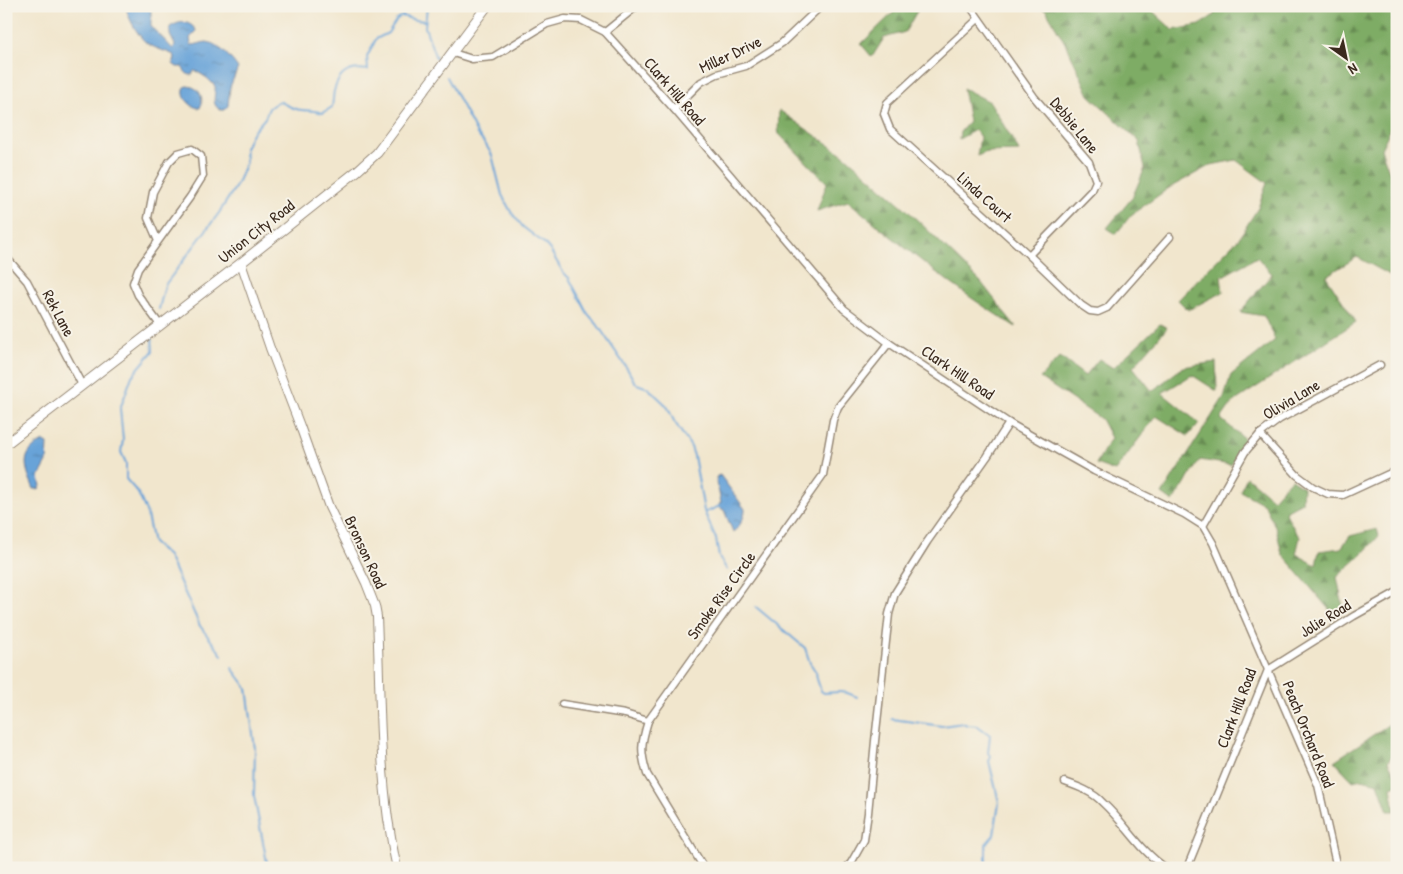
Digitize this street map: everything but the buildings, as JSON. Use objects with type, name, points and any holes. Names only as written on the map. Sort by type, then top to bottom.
[{"type":"main road","name":"Union City Road","points":[[6,444],[240,263],[357,171],[377,153],[487,6]]},
{"type":"street","points":[[605,32],[637,6]]},
{"type":"street","name":"Miller Drive","points":[[674,109],[701,82],[717,74],[746,66],[782,43],[821,6]]},
{"type":"street","name":"Debbie Lane","points":[[970,6],[978,20],[1035,98],[1089,162],[1096,181],[1092,190],[1029,255]]},
{"type":"street","name":"Clark Hill Road","points":[[453,53],[472,59],[493,57],[547,24],[565,19],[581,20],[605,32],[674,109],[844,309],[889,343],[1009,423],[1094,471],[1184,514],[1203,526],[1268,670],[1187,868]]},
{"type":"street","name":"Linda Court","points":[[978,20],[887,103],[884,114],[890,129],[1029,255],[1081,305],[1090,310],[1098,312],[1107,308],[1170,237]]},
{"type":"street","points":[[158,241],[148,218],[153,192],[169,162],[178,153],[192,149],[202,156],[203,176],[190,197],[138,269],[133,283],[138,295],[160,325]]},
{"type":"street","name":"Rek Lane","points":[[6,257],[27,281],[82,385]]},
{"type":"street","name":"Bronson Road","points":[[240,263],[329,507],[366,583],[375,606],[384,787],[393,854],[397,868]]},
{"type":"street","name":"Smoke Rise Circle","points":[[704,868],[647,774],[643,760],[642,743],[648,721],[818,482],[822,475],[833,420],[838,408],[889,343]]},
{"type":"street","name":"Olivia Lane","points":[[1203,526],[1245,452],[1260,434],[1280,419],[1380,365]]},
{"type":"street","points":[[846,868],[864,840],[889,614],[895,593],[927,542],[1009,423]]},
{"type":"street","points":[[1260,434],[1297,475],[1313,487],[1328,494],[1343,495],[1397,470]]},
{"type":"street","name":"Jolie Road","points":[[1268,670],[1354,616],[1397,592]]},
{"type":"street","name":"Peach Orchard Road","points":[[1268,670],[1318,785],[1337,868]]},
{"type":"street","points":[[562,704],[625,714],[648,721]]},
{"type":"street","points":[[1065,782],[1089,792],[1103,802],[1143,849],[1166,868]]},
{"type":"green space","points":[[900,6],[920,6],[905,32],[884,38],[872,57],[861,44]]},
{"type":"green space","points":[[1038,6],[1147,6],[1173,30],[1200,25],[1214,15],[1215,6],[1238,6],[1248,10],[1251,6],[1397,6],[1397,126],[1391,128],[1381,149],[1393,182],[1397,185],[1397,279],[1357,257],[1326,276],[1356,322],[1232,403],[1221,419],[1246,440],[1231,465],[1200,460],[1173,502],[1162,494],[1224,397],[1231,375],[1275,340],[1264,316],[1240,312],[1272,274],[1257,257],[1221,277],[1223,292],[1188,310],[1178,300],[1239,238],[1258,208],[1267,183],[1236,160],[1211,165],[1169,188],[1131,215],[1116,234],[1107,228],[1132,198],[1145,168],[1139,141],[1089,95],[1069,50],[1046,10]]},
{"type":"green space","points":[[963,88],[990,102],[1019,151],[987,152],[977,156],[980,137],[975,130],[959,139],[960,132],[969,122]]},
{"type":"green space","points":[[779,110],[845,156],[906,209],[981,282],[1016,327],[951,283],[848,201],[817,211],[827,183],[778,133]]},
{"type":"green space","points":[[1160,324],[1167,328],[1133,367],[1152,391],[1183,367],[1216,362],[1217,391],[1192,375],[1162,393],[1199,423],[1188,436],[1156,416],[1115,471],[1096,464],[1111,438],[1101,419],[1040,378],[1060,357],[1085,376],[1099,359],[1113,368]]},
{"type":"green space","points":[[1247,477],[1273,499],[1291,479],[1303,487],[1302,502],[1285,511],[1300,537],[1296,554],[1316,565],[1319,551],[1341,548],[1350,536],[1377,529],[1379,536],[1337,577],[1344,612],[1333,614],[1282,554],[1276,528],[1264,504],[1240,491]]},
{"type":"green space","points":[[1397,719],[1397,746],[1388,762],[1397,777],[1397,785],[1391,787],[1395,811],[1388,811],[1378,783],[1362,779],[1353,781],[1334,761]]},
{"type":"water","points":[[126,6],[151,6],[151,26],[173,49],[175,45],[170,35],[170,27],[184,22],[190,24],[196,30],[190,38],[191,45],[205,42],[211,43],[228,56],[238,68],[230,87],[228,106],[224,110],[221,110],[216,105],[214,100],[215,86],[207,78],[196,71],[192,75],[187,74],[182,67],[177,67],[173,64],[174,55],[145,41],[131,21]]},
{"type":"water","points":[[186,86],[191,86],[200,93],[202,100],[200,108],[193,106],[185,97],[184,90]]},
{"type":"water","points":[[43,441],[48,444],[47,462],[39,477],[41,486],[39,489],[34,489],[28,474],[27,456],[35,446]]},
{"type":"water","points":[[720,475],[745,509],[742,522],[733,532],[724,510],[720,508],[719,504],[721,503],[716,478]]},
{"type":"waterway","points":[[427,6],[425,27],[436,59]]},
{"type":"waterway","points":[[159,309],[165,285],[219,213],[236,186],[246,162],[245,148],[252,133],[265,118],[269,108],[279,101],[296,109],[323,113],[332,107],[334,91],[342,76],[355,69],[368,70],[367,57],[376,39],[388,33],[397,19],[402,16],[425,21]]},
{"type":"waterway","points":[[447,77],[477,134],[492,155],[502,195],[511,212],[523,227],[550,250],[563,272],[569,278],[588,314],[597,324],[634,381],[648,388],[667,406],[674,421],[691,447],[704,511],[716,539],[719,557],[727,570]]},
{"type":"waterway","points":[[152,338],[153,351],[132,376],[120,409],[123,440],[121,452],[126,463],[126,479],[138,493],[146,511],[153,543],[168,556],[200,626],[222,655]]},
{"type":"waterway","points":[[706,512],[720,506]]},
{"type":"waterway","points":[[756,607],[805,648],[810,663],[816,672],[821,691],[824,693],[844,692],[857,697]]},
{"type":"waterway","points":[[232,668],[247,688],[255,749],[254,796],[268,868]]},
{"type":"waterway","points":[[892,719],[942,726],[963,723],[978,726],[990,735],[988,753],[991,757],[989,761],[999,802],[994,835],[986,844],[986,868]]}]
